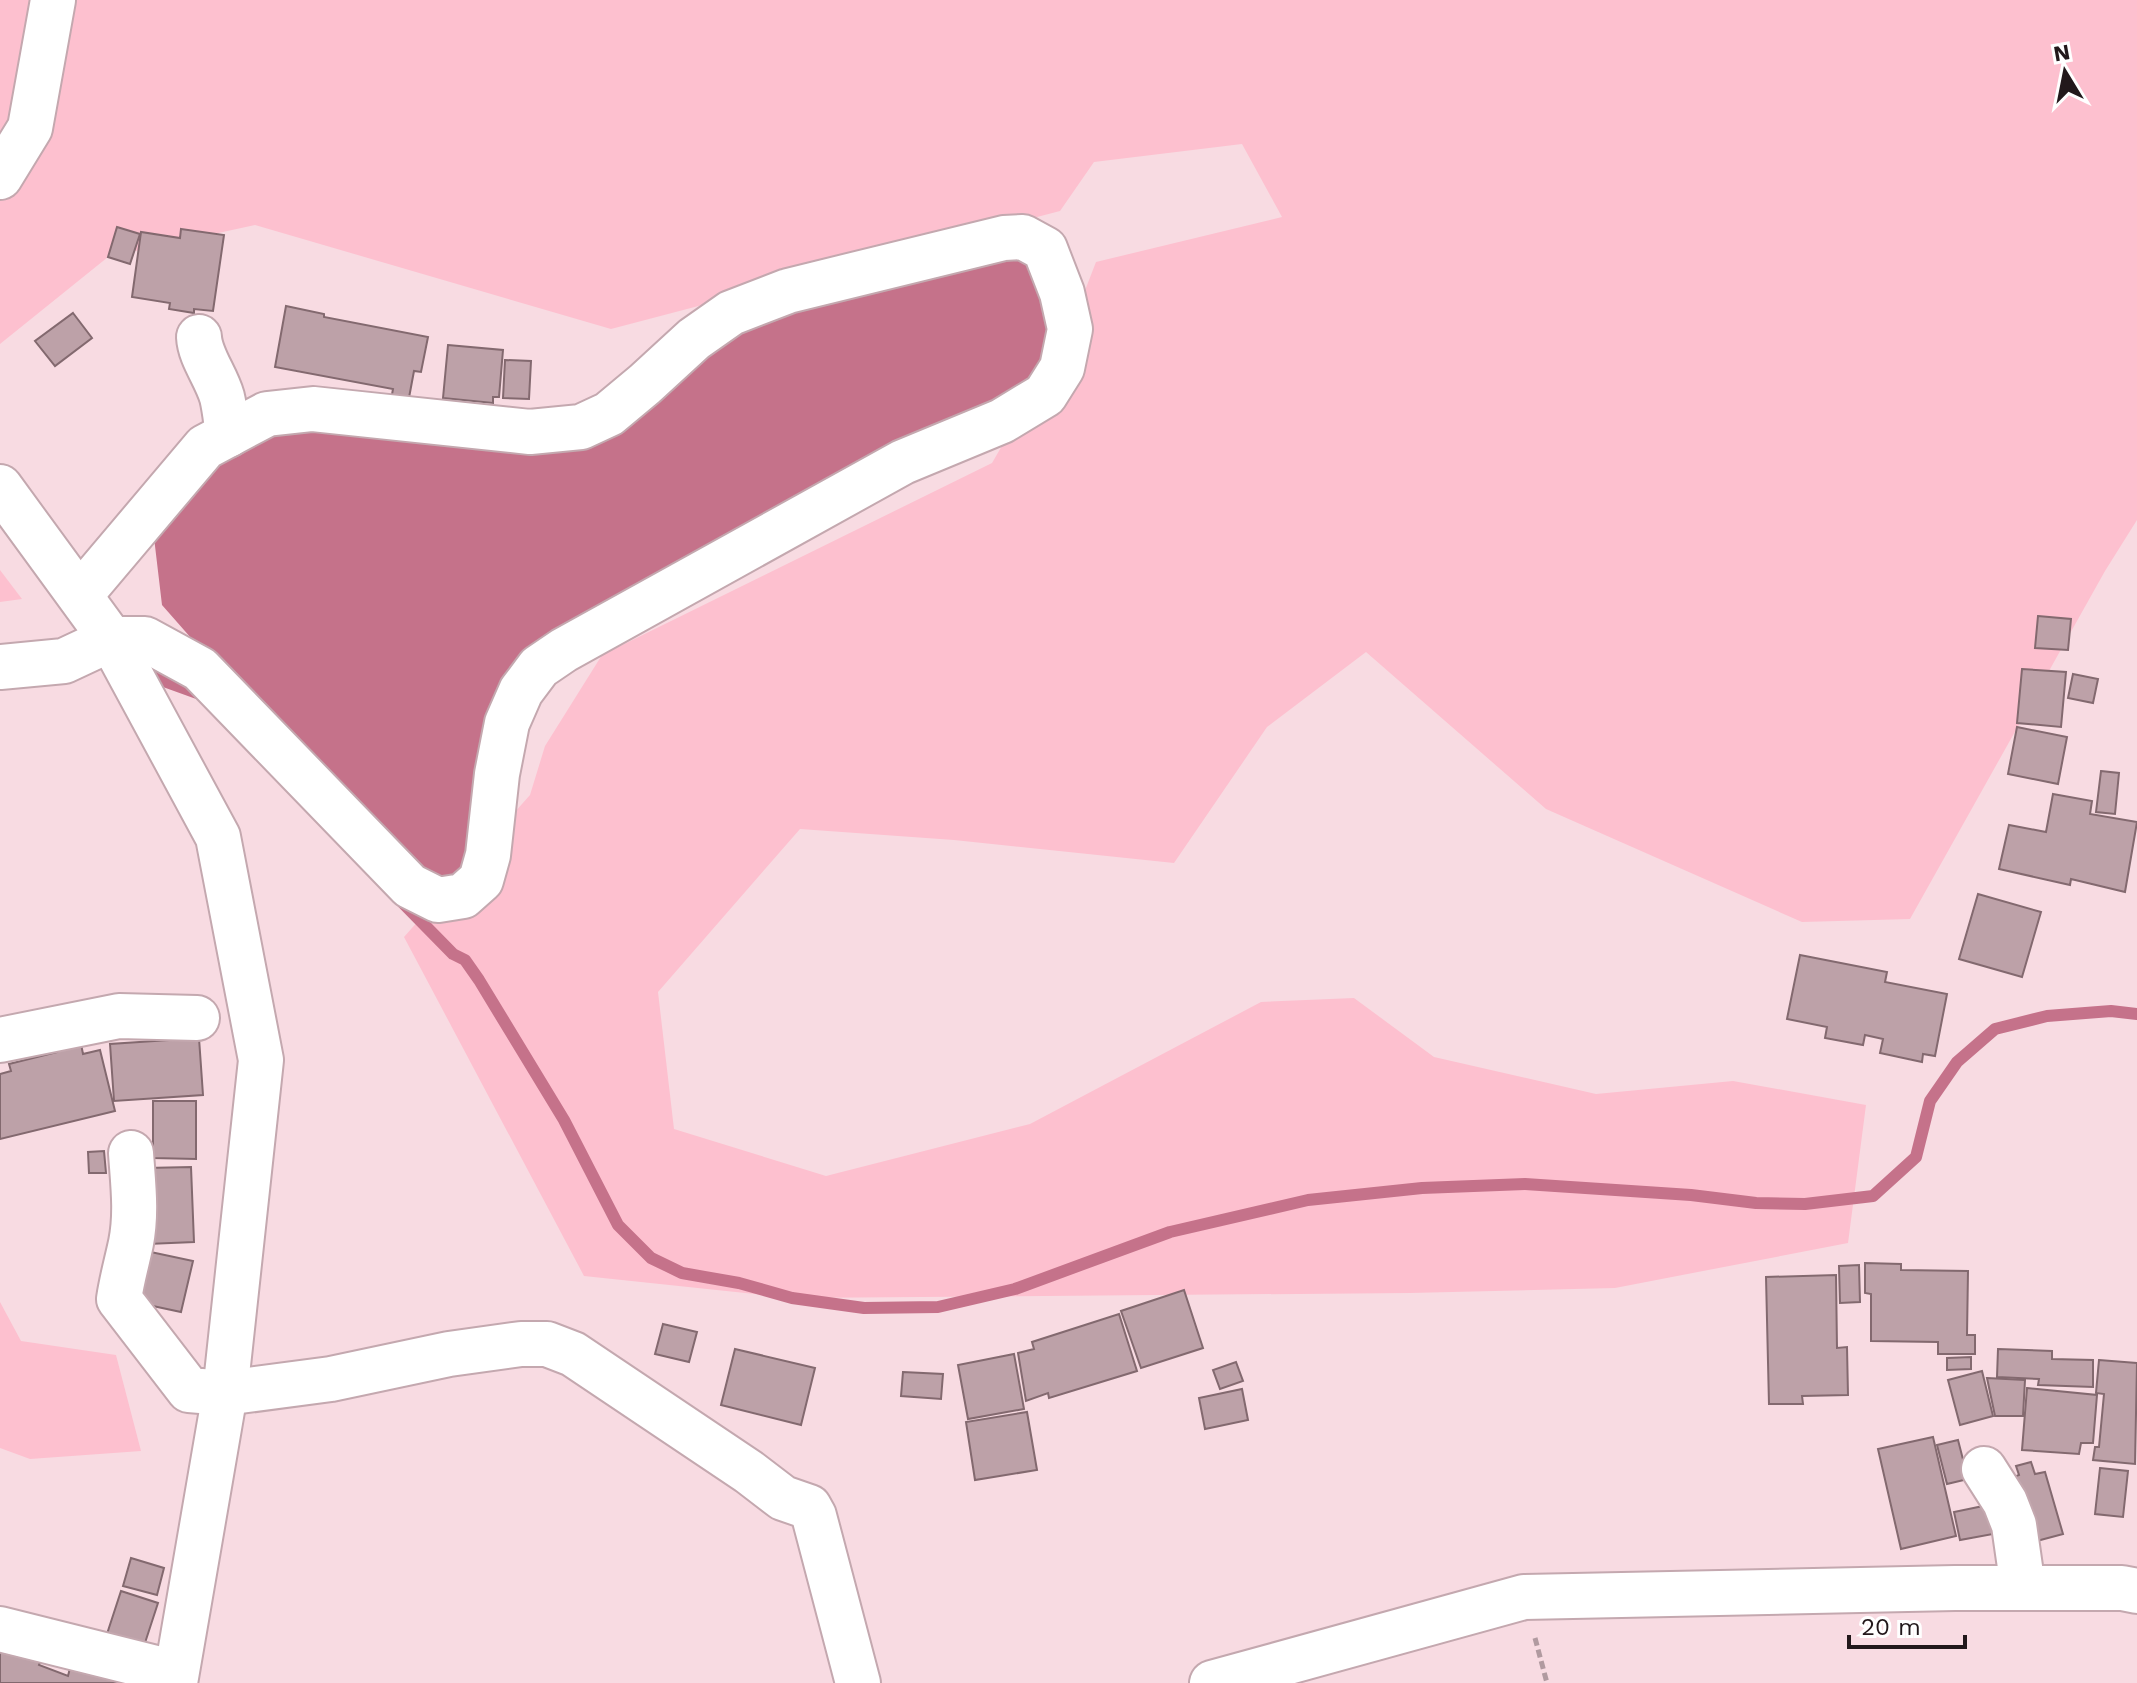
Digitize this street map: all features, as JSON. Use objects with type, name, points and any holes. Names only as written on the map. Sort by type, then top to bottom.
[{"type":"street","points":[[0,177],[30,128],[53,0]]},
{"type":"street","points":[[0,667],[64,661],[111,639],[145,639],[200,669],[410,886],[438,900],[463,896],[481,880],[488,855],[497,774],[507,723],[521,691],[539,667],[564,650],[903,462],[1002,421],[1045,395],[1062,368],[1070,329],[1062,293],[1045,249],[1023,237],[1004,238],[788,291],[731,313],[694,339],[609,414],[581,427],[530,432],[313,409],[267,414],[205,447],[80,595]]},
{"type":"street","points":[[199,337],[200,349],[222,397],[228,435]]},
{"type":"street","points":[[0,487],[111,639],[218,837],[261,1060],[225,1393],[176,1678],[0,1629]]},
{"type":"street","points":[[0,1040],[119,1016],[197,1018]]},
{"type":"street","points":[[131,1153],[134,1206],[131,1241],[119,1299],[189,1390],[225,1393],[331,1379],[449,1354],[521,1344],[547,1344],[573,1354],[783,1498],[809,1507],[814,1516],[858,1683]]},
{"type":"street","points":[[1984,1469],[2005,1502],[2014,1525],[2023,1588]]},
{"type":"street","points":[[1212,1683],[1524,1597],[2023,1588],[2122,1588],[2137,1591]]},
{"type":"shaded area","points":[[0,0],[2137,0],[2137,520],[2105,571],[1910,919],[1802,922],[1546,809],[1366,652],[1267,727],[1174,863],[954,840],[800,829],[658,992],[674,1129],[826,1176],[1030,1124],[1261,1002],[1354,998],[1434,1057],[1596,1094],[1733,1081],[1866,1105],[1848,1243],[1615,1288],[1410,1293],[792,1298],[584,1276],[404,937],[530,795],[545,746],[602,655],[992,463],[1070,329],[1096,262],[1282,217],[1242,144],[1094,162],[1060,211],[611,329],[255,225],[108,257],[0,344]]},
{"type":"shaded area","points":[[1006,252],[1033,259],[1055,329],[1034,385],[557,637],[468,871],[441,886],[206,655],[162,605],[153,529],[214,458],[272,428],[313,424],[529,447],[738,325]]},
{"type":"shaded area","points":[[0,570],[22,599],[0,602]]},
{"type":"shaded area","points":[[0,1302],[21,1341],[116,1355],[141,1451],[30,1459],[0,1448]]},
{"type":"building","points":[[117,227],[140,234],[130,264],[108,257]]},
{"type":"building","points":[[181,229],[224,235],[213,311],[194,309],[194,313],[169,309],[170,303],[132,297],[141,232],[180,238]]},
{"type":"building","points":[[286,306],[324,314],[324,317],[428,337],[421,372],[414,371],[408,403],[391,400],[393,389],[275,367]]},
{"type":"building","points":[[73,313],[92,338],[55,366],[35,341]]},
{"type":"building","points":[[448,345],[503,350],[499,397],[493,397],[493,403],[443,398]]},
{"type":"building","points":[[505,360],[531,361],[529,399],[503,398]]},
{"type":"building","points":[[2038,616],[2071,619],[2068,650],[2035,648]]},
{"type":"building","points":[[2022,669],[2066,672],[2061,727],[2017,723]]},
{"type":"building","points":[[2073,674],[2098,679],[2093,703],[2068,698]]},
{"type":"building","points":[[2017,727],[2067,737],[2058,784],[2008,774]]},
{"type":"building","points":[[2101,771],[2119,773],[2115,814],[2096,812]]},
{"type":"building","points":[[2053,794],[2092,801],[2090,814],[2137,822],[2125,892],[2071,879],[2070,885],[1999,869],[2009,825],[2046,832]]},
{"type":"building","points":[[1978,894],[2041,912],[2022,977],[1959,959]]},
{"type":"building","points":[[1800,955],[1887,972],[1885,982],[1947,994],[1935,1056],[1923,1054],[1922,1062],[1880,1053],[1883,1039],[1865,1035],[1863,1045],[1825,1038],[1827,1027],[1787,1019]]},
{"type":"building","points":[[199,1038],[203,1095],[114,1101],[110,1044]]},
{"type":"building","points":[[80,1039],[83,1054],[100,1050],[115,1111],[0,1139],[0,1074],[11,1071],[9,1064],[57,1052],[55,1045]]},
{"type":"building","points":[[153,1101],[196,1101],[196,1159],[153,1158]]},
{"type":"building","points":[[104,1151],[106,1173],[89,1173],[88,1152]]},
{"type":"building","points":[[191,1167],[194,1242],[148,1244],[146,1168]]},
{"type":"building","points":[[146,1251],[193,1261],[181,1312],[134,1302]]},
{"type":"building","points":[[1865,1263],[1901,1264],[1901,1270],[1968,1271],[1967,1335],[1975,1335],[1975,1354],[1938,1354],[1938,1342],[1871,1341],[1871,1294],[1865,1293]]},
{"type":"building","points":[[1859,1265],[1860,1302],[1840,1303],[1839,1266]]},
{"type":"building","points":[[1836,1275],[1837,1348],[1847,1347],[1848,1395],[1802,1396],[1803,1404],[1769,1404],[1766,1277]]},
{"type":"building","points":[[1184,1290],[1203,1348],[1141,1368],[1121,1311]]},
{"type":"building","points":[[1119,1314],[1137,1371],[1049,1398],[1048,1393],[1026,1401],[1018,1353],[1034,1349],[1032,1342]]},
{"type":"building","points":[[663,1324],[697,1332],[689,1362],[655,1354]]},
{"type":"building","points":[[735,1349],[815,1368],[801,1425],[721,1405]]},
{"type":"building","points":[[1998,1349],[2052,1351],[2052,1359],[2093,1360],[2093,1387],[2038,1385],[2039,1379],[1997,1377]]},
{"type":"building","points":[[1014,1354],[1024,1409],[968,1419],[958,1365]]},
{"type":"building","points":[[1971,1357],[1971,1369],[1947,1370],[1947,1358]]},
{"type":"building","points":[[2099,1360],[2137,1363],[2135,1464],[2093,1460],[2095,1447],[2099,1447],[2104,1394],[2096,1393]]},
{"type":"building","points":[[1236,1362],[1243,1381],[1220,1389],[1213,1370]]},
{"type":"building","points":[[1982,1371],[1993,1416],[1960,1425],[1948,1380]]},
{"type":"building","points":[[903,1372],[943,1374],[941,1399],[901,1396]]},
{"type":"building","points":[[1987,1378],[2025,1380],[2023,1416],[1995,1416]]},
{"type":"building","points":[[2027,1388],[2097,1395],[2093,1443],[2081,1443],[2079,1454],[2022,1450]]},
{"type":"building","points":[[1242,1389],[1248,1420],[1205,1429],[1199,1398]]},
{"type":"building","points":[[1027,1412],[1037,1470],[975,1480],[966,1422]]},
{"type":"building","points":[[1933,1437],[1956,1536],[1901,1549],[1878,1449]]},
{"type":"building","points":[[1958,1440],[1968,1479],[1947,1484],[1937,1445]]},
{"type":"building","points":[[2031,1462],[2035,1474],[2045,1472],[2063,1534],[2033,1542],[2014,1477],[2019,1475],[2016,1466]]},
{"type":"building","points":[[2100,1468],[2128,1471],[2123,1517],[2095,1514]]},
{"type":"building","points":[[1988,1505],[1993,1534],[1960,1540],[1954,1512]]},
{"type":"building","points":[[131,1558],[164,1568],[157,1595],[123,1586]]},
{"type":"building","points":[[121,1591],[158,1603],[142,1652],[105,1640]]},
{"type":"building","points":[[0,1647],[42,1657],[39,1665],[68,1676],[71,1664],[134,1683],[0,1683]]},
{"type":"waterway","points":[[145,674],[203,695]]},
{"type":"waterway","points":[[401,901],[453,954],[465,960],[564,1120],[618,1225],[651,1258],[682,1273],[739,1283],[792,1298],[864,1308],[938,1307],[1015,1289],[1170,1232],[1308,1200],[1422,1188],[1525,1184],[1691,1195],[1756,1203],[1805,1204],[1873,1196],[1916,1157],[1930,1101],[1957,1062],[1995,1029],[2047,1016],[2111,1011],[2137,1014]]}]
